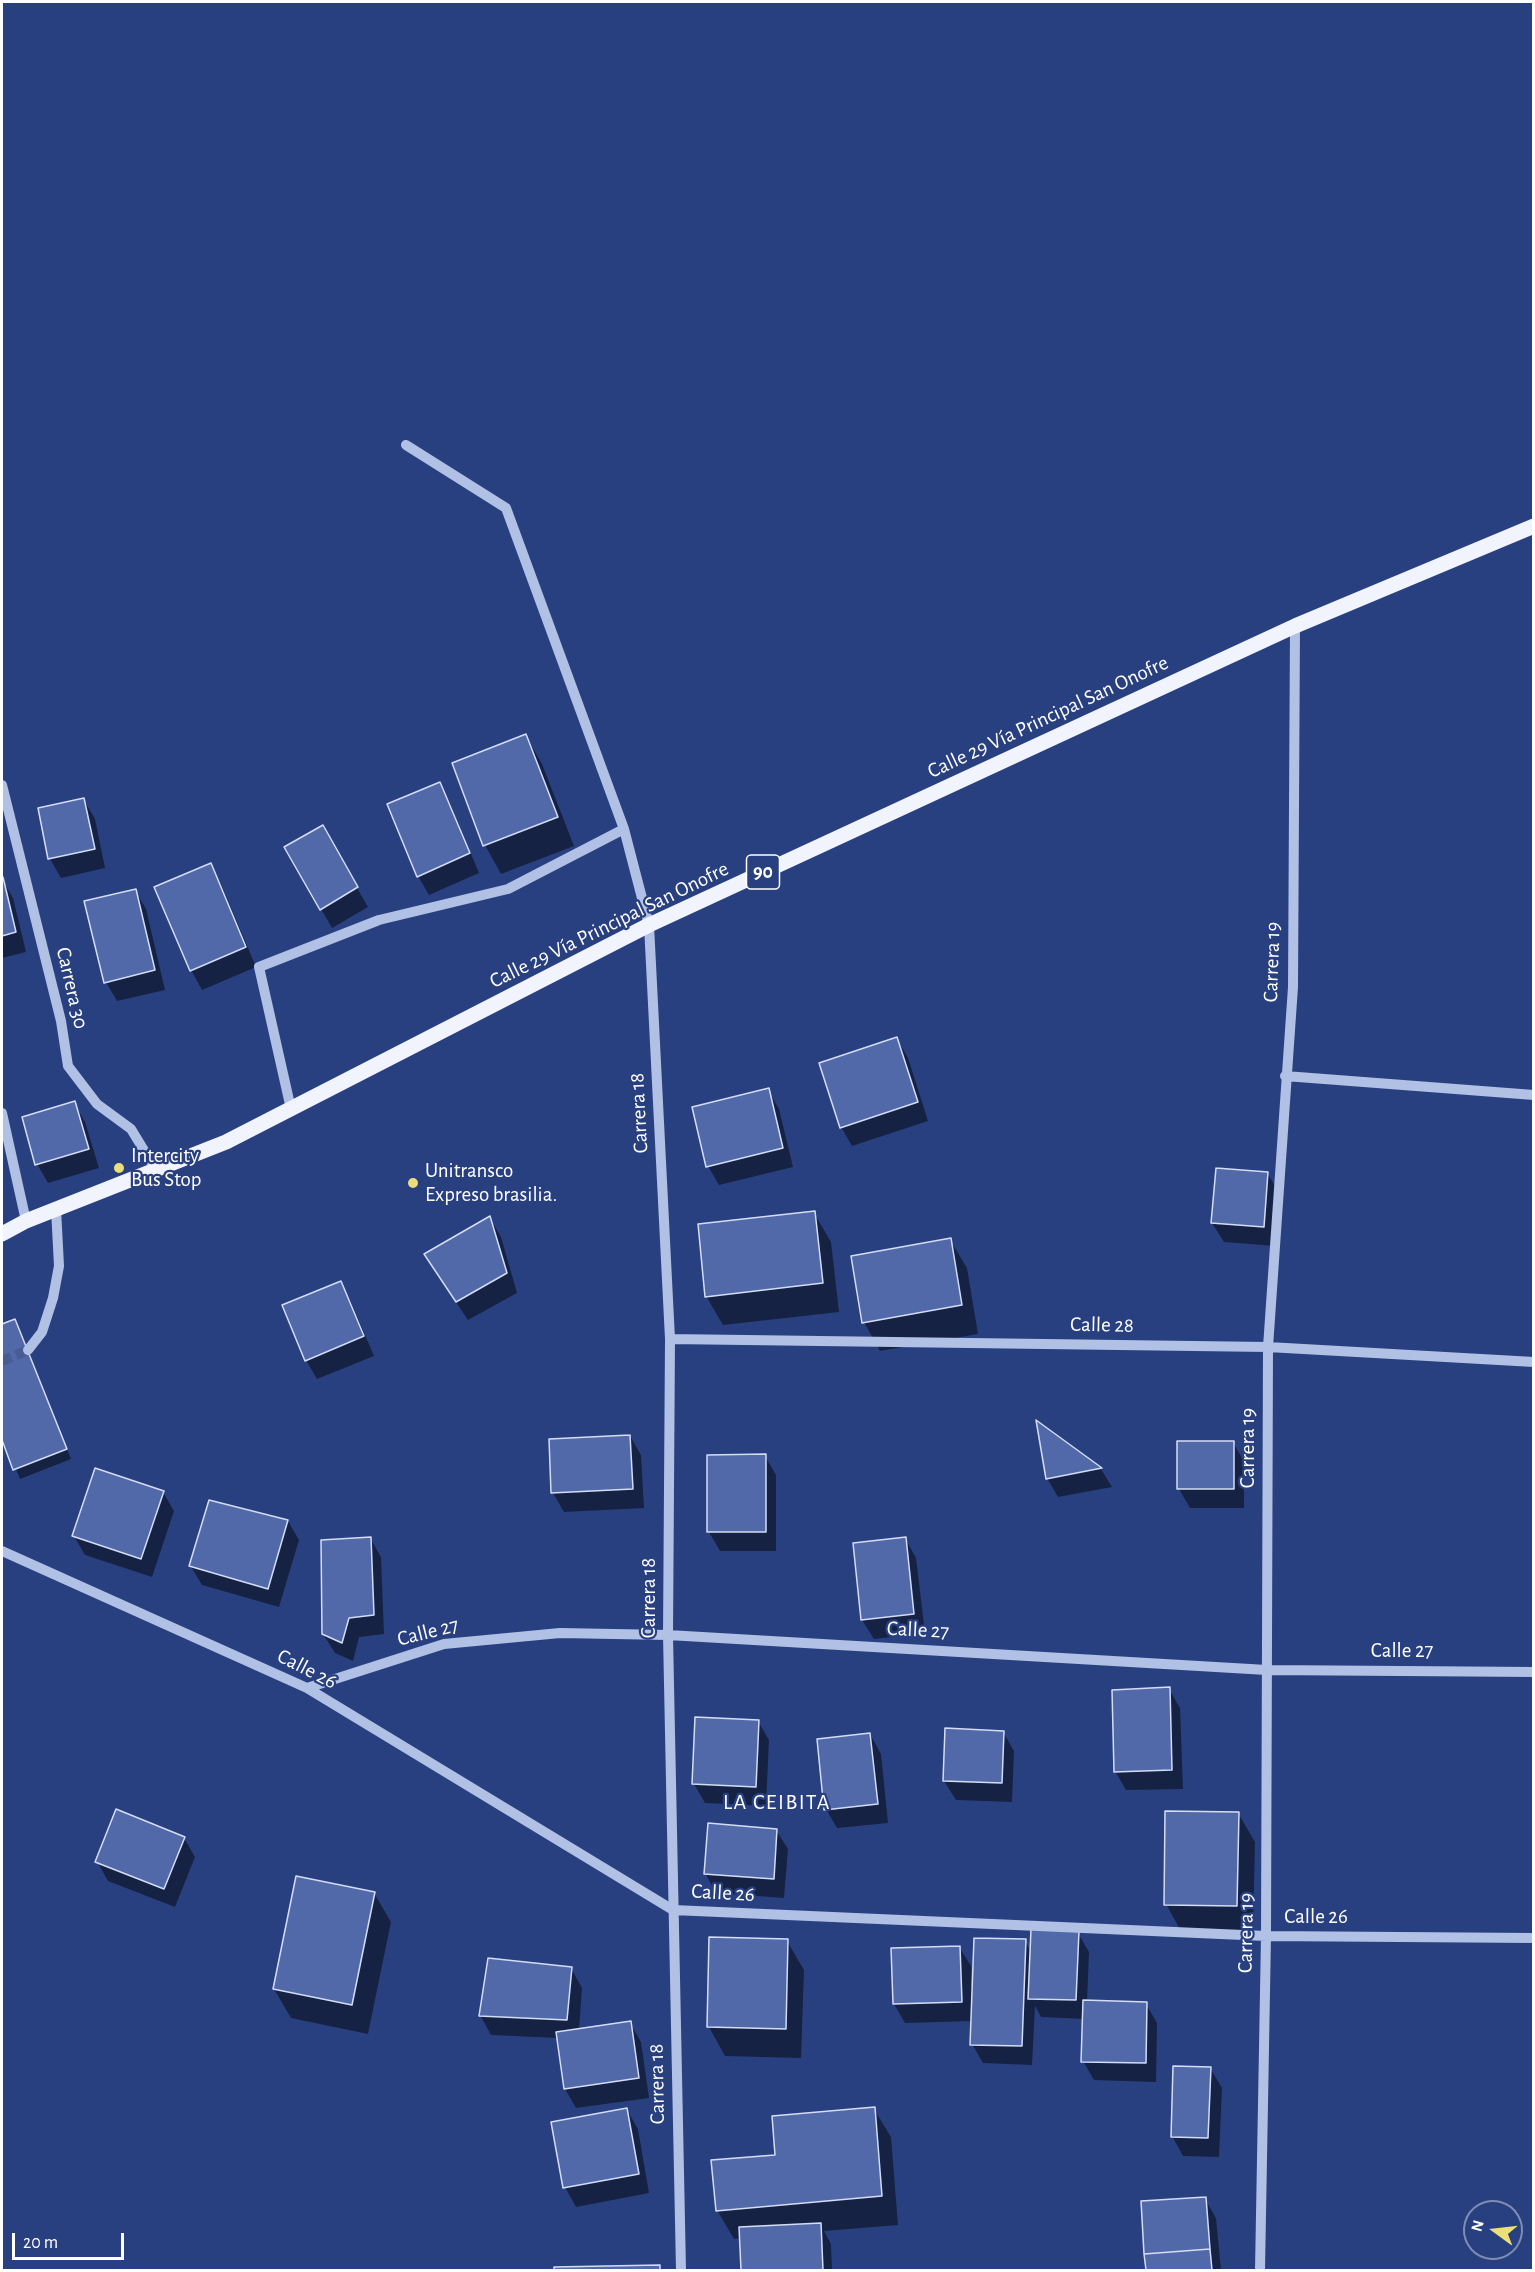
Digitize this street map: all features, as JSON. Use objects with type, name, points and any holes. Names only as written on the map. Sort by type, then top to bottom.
[{"type":"main road","name":"Calle 29 Vía Principal San Onofre","points":[[2,1234],[26,1221],[226,1142],[649,925],[1295,626],[1533,526]]},
{"type":"street","name":"Carrera 18","points":[[406,445],[506,508],[624,829],[649,925],[670,1339],[668,1635],[681,2271]]},
{"type":"street","name":"Carrera 19","points":[[1260,2271],[1266,1936],[1268,1347],[1285,1076],[1293,987],[1295,626]]},
{"type":"street","name":"Carrera 30","points":[[2,785],[61,1021],[68,1066],[98,1104],[131,1129],[156,1170]]},
{"type":"street","points":[[291,1109],[259,967],[379,920],[508,889],[624,829]]},
{"type":"street","points":[[1285,1076],[1533,1095]]},
{"type":"street","points":[[2,1113],[26,1221]]},
{"type":"street","points":[[28,1350],[42,1332],[53,1298],[59,1266],[56,1209]]},
{"type":"street","name":"Calle 28","points":[[670,1339],[1268,1347],[1533,1362]]},
{"type":"street","name":"Calle 26","points":[[2,1551],[307,1688],[673,1910],[1266,1936],[1533,1938]]},
{"type":"street","name":"Calle 27","points":[[307,1688],[444,1644],[560,1633],[668,1635],[1267,1670],[1533,1672]]},
{"type":"building","points":[[526,734],[558,817],[483,846],[452,763]]},
{"type":"building","points":[[440,782],[470,853],[417,877],[387,804]]},
{"type":"building","points":[[84,798],[95,849],[48,859],[38,808]]},
{"type":"building","points":[[323,825],[358,887],[320,910],[284,847]]},
{"type":"building","points":[[211,863],[246,947],[190,971],[154,887]]},
{"type":"building","points":[[2,878],[16,932],[2,936]]},
{"type":"building","points":[[136,889],[155,970],[104,983],[84,901]]},
{"type":"building","points":[[897,1037],[918,1102],[840,1128],[819,1063]]},
{"type":"building","points":[[769,1088],[783,1148],[706,1167],[692,1107]]},
{"type":"building","points":[[75,1101],[89,1149],[35,1165],[22,1117]]},
{"type":"building","points":[[1216,1168],[1268,1172],[1264,1227],[1211,1223]]},
{"type":"building","points":[[815,1211],[823,1283],[705,1297],[698,1224]]},
{"type":"building","points":[[490,1216],[507,1273],[456,1302],[424,1254]]},
{"type":"building","points":[[951,1238],[962,1305],[862,1323],[851,1256]]},
{"type":"building","points":[[341,1281],[364,1336],[305,1361],[282,1305]]},
{"type":"building","points":[[15,1319],[67,1449],[13,1470],[2,1440],[2,1324]]},
{"type":"building","points":[[1036,1420],[1102,1468],[1046,1479]]},
{"type":"building","points":[[630,1435],[633,1489],[551,1493],[549,1439]]},
{"type":"building","points":[[1177,1441],[1234,1441],[1234,1489],[1177,1489]]},
{"type":"building","points":[[766,1454],[766,1532],[707,1532],[707,1455]]},
{"type":"building","points":[[95,1468],[164,1491],[141,1559],[72,1536]]},
{"type":"building","points":[[209,1500],[288,1520],[268,1589],[189,1566]]},
{"type":"building","points":[[371,1537],[374,1615],[349,1618],[342,1643],[322,1634],[321,1540]]},
{"type":"building","points":[[906,1537],[914,1614],[861,1620],[853,1543]]},
{"type":"building","points":[[1170,1687],[1172,1770],[1114,1772],[1112,1690]]},
{"type":"building","points":[[695,1717],[759,1720],[756,1787],[692,1784]]},
{"type":"building","points":[[945,1728],[1004,1731],[1002,1783],[943,1781]]},
{"type":"building","points":[[870,1733],[878,1804],[824,1810],[817,1739]]},
{"type":"building","points":[[116,1809],[185,1837],[164,1889],[95,1862]]},
{"type":"building","points":[[1165,1811],[1239,1812],[1237,1906],[1164,1905]]},
{"type":"building","points":[[708,1823],[777,1829],[774,1879],[704,1874]]},
{"type":"building","points":[[296,1876],[375,1892],[352,2005],[273,1989]]},
{"type":"building","points":[[1031,1929],[1079,1931],[1076,2000],[1028,1999]]},
{"type":"building","points":[[709,1937],[788,1939],[786,2029],[707,2027]]},
{"type":"building","points":[[974,1938],[1026,1939],[1022,2046],[970,2045]]},
{"type":"building","points":[[960,1946],[962,2002],[893,2004],[891,1948]]},
{"type":"building","points":[[488,1958],[572,1967],[567,2020],[479,2016]]},
{"type":"building","points":[[1083,2000],[1147,2002],[1146,2063],[1081,2062]]},
{"type":"building","points":[[631,2021],[639,2078],[564,2089],[556,2032]]},
{"type":"building","points":[[1173,2066],[1211,2067],[1208,2138],[1171,2137]]},
{"type":"building","points":[[875,2107],[882,2196],[716,2211],[711,2160],[775,2155],[772,2116]]},
{"type":"building","points":[[627,2108],[639,2174],[563,2188],[551,2122]]},
{"type":"building","points":[[1206,2197],[1210,2249],[1144,2254],[1141,2201]]},
{"type":"building","points":[[821,2223],[823,2270],[741,2270],[739,2227]]},
{"type":"building","points":[[1210,2249],[1212,2270],[1146,2270],[1144,2254]]},
{"type":"building","points":[[660,2265],[660,2270],[554,2270],[554,2267]]},
{"type":"tunnel","points":[[2,1361],[28,1350]]},
{"type":"place","name":"Intercity Bus Stop","points":[[119,1168]]},
{"type":"place","name":"Unitransco Expreso brasilia.","points":[[413,1183]]},
{"type":"district","name":"LA CEIBITA","points":[[777,1802]]}]
